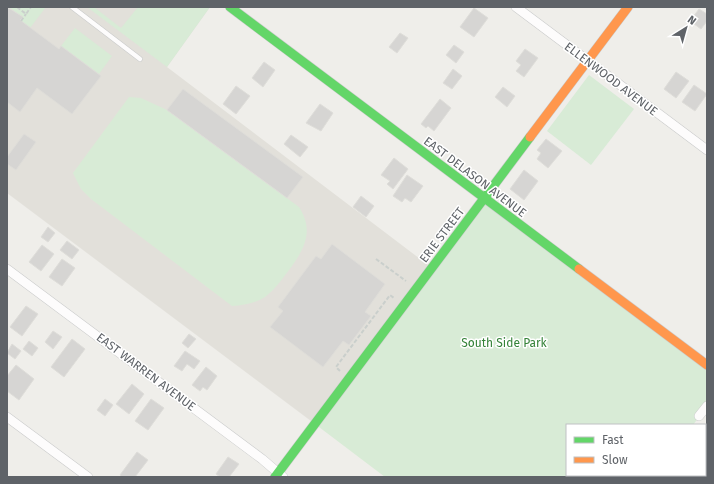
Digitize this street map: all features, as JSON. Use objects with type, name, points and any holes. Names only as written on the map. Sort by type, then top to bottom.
[{"type":"street","name":"EAST DELASON AVENUE","points":[[230,7],[707,365]]},
{"type":"street","name":"ELLENWOOD AVENUE","points":[[516,7],[707,150]]},
{"type":"street","name":"ERIE STREET","points":[[279,476],[484,198],[628,7]]},
{"type":"street","name":"EAST WARREN AVENUE","points":[[7,268],[279,476]]},
{"type":"street","points":[[700,416],[707,406]]},
{"type":"street","points":[[7,417],[88,477]]},
{"type":"lane","points":[[72,7],[140,59]]},
{"type":"path","points":[[17,7],[26,14]]},
{"type":"path","points":[[21,21],[31,7]]},
{"type":"path","points":[[376,259],[406,281]]},
{"type":"shaded area","points":[[7,7],[210,7],[167,67],[432,268],[315,424],[7,193]]},
{"type":"green space","points":[[9,7],[46,7],[30,28],[20,20],[22,17]]},
{"type":"green space","points":[[87,7],[94,7],[121,28],[138,7],[210,7],[167,67]]},
{"type":"green space","points":[[75,28],[112,56],[99,74],[61,46]]},
{"type":"green space","points":[[589,75],[634,109],[591,165],[547,131]]},
{"type":"green space","points":[[129,97],[141,98],[167,110],[299,207],[304,216],[307,234],[302,250],[292,266],[271,292],[265,297],[258,301],[232,306],[91,199],[81,189],[73,173]]},
{"type":"green space","name":"South Side Park","points":[[484,198],[707,365],[707,406],[694,424],[566,424],[566,476],[706,476],[706,446],[707,477],[385,477],[315,424]]},
{"type":"building","points":[[7,7],[23,17],[20,20],[59,49],[61,46],[101,76],[72,114],[37,88],[20,112],[7,102]]},
{"type":"building","points":[[474,8],[488,18],[474,37],[460,27]]},
{"type":"building","points":[[699,9],[707,14],[707,21],[701,29],[690,21]]},
{"type":"building","points":[[400,33],[408,38],[397,53],[389,47]]},
{"type":"building","points":[[454,45],[464,52],[456,63],[446,55]]},
{"type":"building","points":[[525,49],[538,58],[524,77],[516,71],[521,65],[516,61]]},
{"type":"building","points":[[264,62],[275,70],[263,87],[252,78]]},
{"type":"building","points":[[453,69],[462,76],[452,89],[443,83]]},
{"type":"building","points":[[676,72],[689,81],[676,98],[664,89]]},
{"type":"building","points":[[694,85],[707,94],[695,111],[682,102]]},
{"type":"building","points":[[236,86],[250,96],[236,114],[223,104]]},
{"type":"building","points":[[503,87],[515,96],[507,107],[495,97]]},
{"type":"building","points":[[183,89],[303,177],[287,198],[167,110]]},
{"type":"building","points":[[440,99],[451,108],[434,131],[428,126],[426,128],[421,124]]},
{"type":"building","points":[[320,104],[333,113],[321,131],[306,123]]},
{"type":"building","points":[[24,134],[36,142],[16,170],[7,164],[7,157]]},
{"type":"building","points":[[291,135],[308,147],[300,157],[284,144]]},
{"type":"building","points":[[546,139],[562,151],[548,168],[537,159],[541,153],[537,150]]},
{"type":"building","points":[[394,158],[408,169],[393,189],[387,184],[390,181],[381,175]]},
{"type":"building","points":[[524,170],[538,181],[524,200],[510,189]]},
{"type":"building","points":[[407,175],[423,186],[411,202],[405,198],[402,202],[393,196]]},
{"type":"building","points":[[361,196],[374,206],[366,217],[353,207]]},
{"type":"building","points":[[48,227],[55,233],[48,242],[41,237]]},
{"type":"building","points":[[67,241],[79,250],[72,259],[60,250]]},
{"type":"building","points":[[332,244],[385,284],[365,312],[371,316],[349,345],[343,341],[323,367],[270,327],[283,311],[278,307],[316,256],[321,259]]},
{"type":"building","points":[[42,245],[54,254],[41,271],[29,262]]},
{"type":"building","points":[[62,259],[75,268],[62,286],[49,277]]},
{"type":"building","points":[[26,306],[38,314],[22,336],[10,327]]},
{"type":"building","points":[[53,331],[62,337],[53,349],[45,342]]},
{"type":"building","points":[[189,334],[196,339],[188,348],[182,343]]},
{"type":"building","points":[[72,339],[85,349],[64,377],[51,367]]},
{"type":"building","points":[[29,341],[38,348],[32,356],[23,349]]},
{"type":"building","points":[[12,344],[21,351],[15,359],[7,353]]},
{"type":"building","points":[[185,351],[200,361],[194,369],[187,364],[182,371],[174,366]]},
{"type":"building","points":[[16,365],[34,379],[19,400],[7,391],[7,376]]},
{"type":"building","points":[[206,367],[217,376],[207,390],[203,387],[200,391],[192,385]]},
{"type":"building","points":[[132,384],[144,394],[129,414],[116,404]]},
{"type":"building","points":[[105,399],[113,405],[105,416],[97,410]]},
{"type":"building","points":[[151,399],[164,408],[148,430],[135,421]]},
{"type":"building","points":[[137,452],[148,460],[135,477],[122,477],[120,475]]},
{"type":"building","points":[[228,457],[239,464],[229,477],[220,477],[216,474]]},
{"type":"traffic: fast","points":[[230,7],[579,269]]},
{"type":"traffic: fast","points":[[275,477],[530,137]]},
{"type":"traffic: slow","points":[[530,137],[628,7]]},
{"type":"traffic: slow","points":[[579,269],[707,365]]}]
